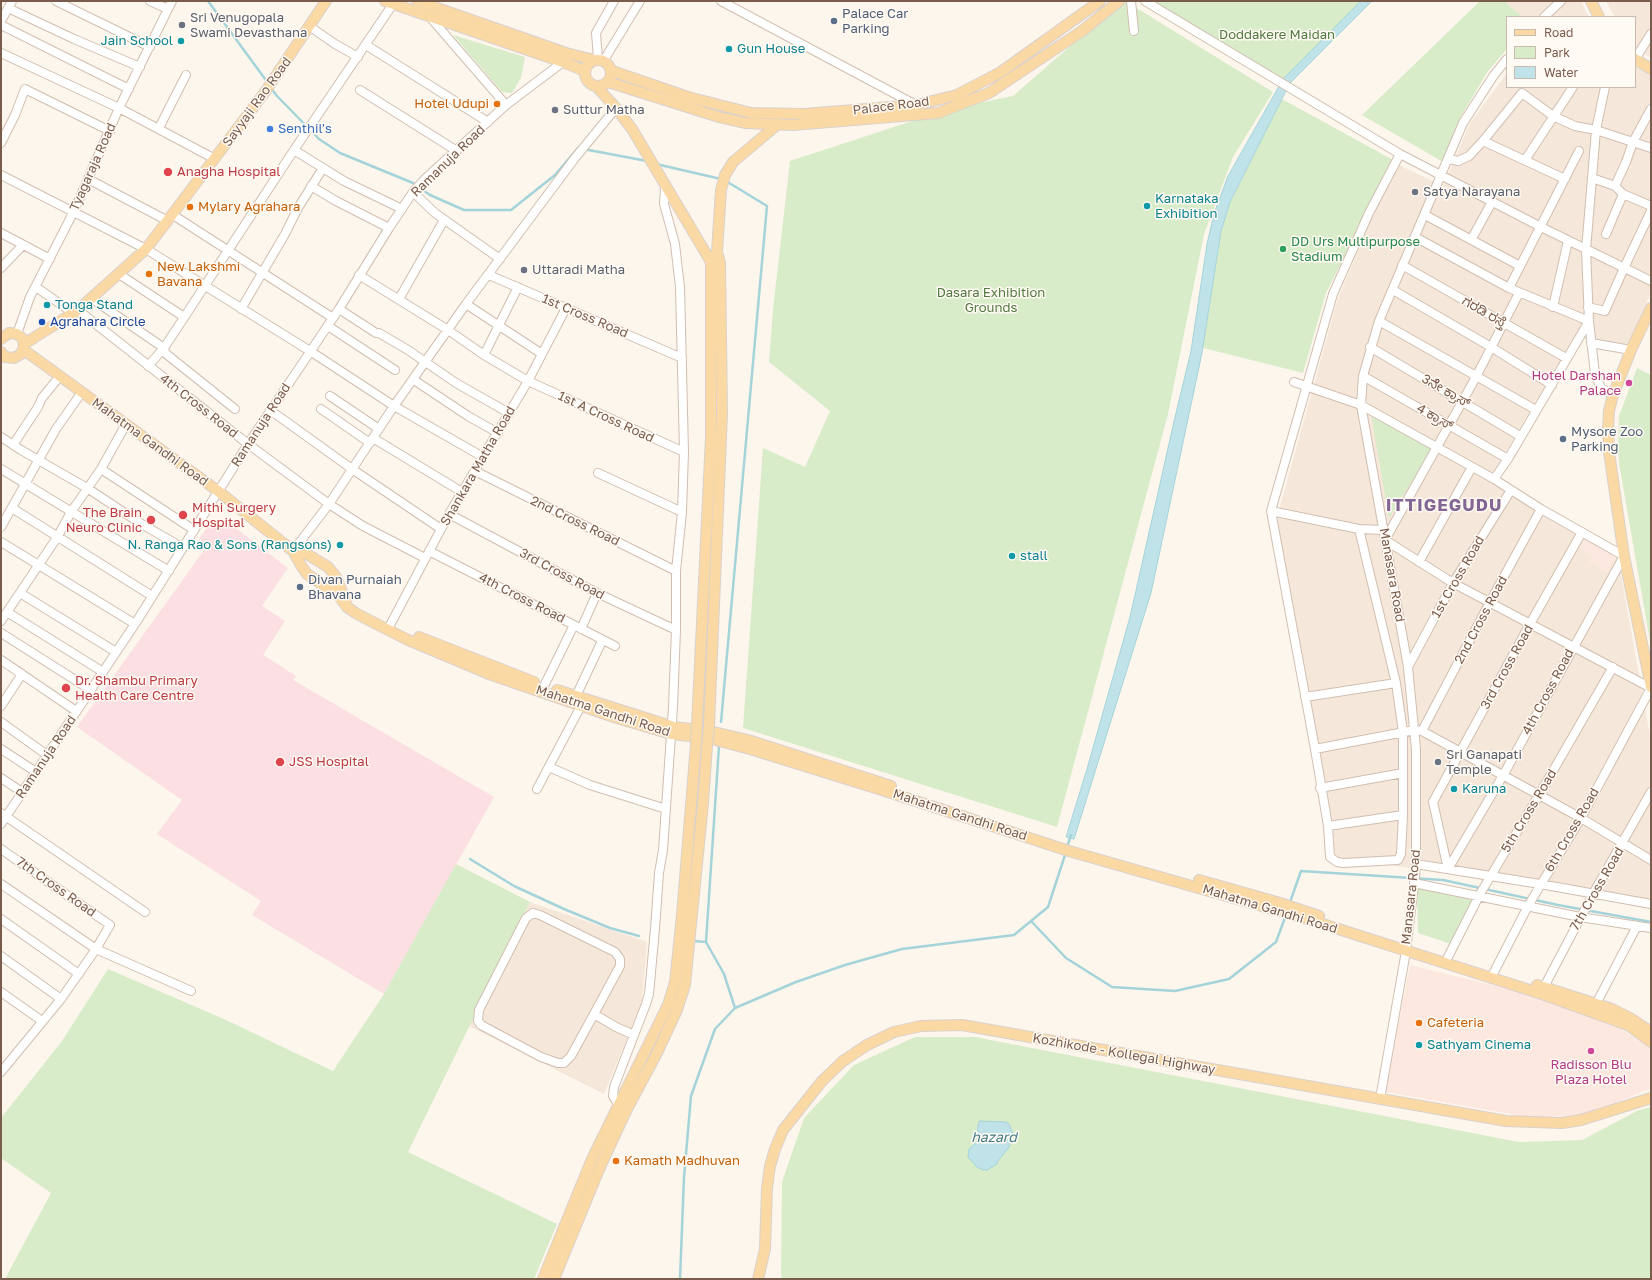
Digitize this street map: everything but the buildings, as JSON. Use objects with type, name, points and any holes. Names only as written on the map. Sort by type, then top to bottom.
[{"type":"main road","name":"Sayyaji Rao Road","points":[[24,347],[75,312],[146,249],[265,92],[326,1]]},
{"type":"main road","points":[[417,1],[566,53],[608,63],[612,71],[611,77],[608,82],[602,86],[596,86]]},
{"type":"main road","name":"Palace Road","points":[[612,71],[688,97],[751,113],[804,114],[916,105],[957,95],[1001,72],[1100,1]]},
{"type":"main road","points":[[608,82],[719,117],[745,123],[793,125],[938,114],[989,93],[1082,31],[1119,1]]},
{"type":"main road","points":[[1592,1],[1599,16]]},
{"type":"main road","points":[[389,2],[563,62],[584,71]]},
{"type":"main road","points":[[554,1279],[600,1167],[627,1109],[656,1055],[677,1010],[685,985],[709,725],[722,413],[716,262],[665,186],[632,129],[616,108],[596,86],[587,81],[584,71],[586,66],[599,60]]},
{"type":"main road","points":[[1636,60],[1651,69]]},
{"type":"main road","points":[[543,1279],[592,1159],[668,1005],[675,982],[696,744],[711,437],[716,262],[721,190],[727,170],[739,155],[778,124]]},
{"type":"main road","points":[[1651,308],[1631,350],[1613,395],[1609,411],[1609,452],[1624,556],[1651,688]]},
{"type":"main road","points":[[1,338],[9,333],[17,334],[23,339],[24,347],[18,357],[5,357],[1,354]]},
{"type":"main road","name":"Mahatma Gandhi Road","points":[[24,347],[60,376],[218,491],[293,551],[307,574],[338,595],[347,607],[357,614],[544,686],[671,730]]},
{"type":"main road","name":"Mahatma Gandhi Road","points":[[293,551],[307,554],[328,567],[336,577],[343,594],[349,601],[408,640],[489,674],[582,706],[671,730],[709,731],[748,740],[1065,846],[1291,910],[1406,947],[1628,1025],[1651,1042]]},
{"type":"main road","name":"Mahatma Gandhi Road","points":[[1406,947],[1448,957],[1596,1004],[1630,1018],[1651,1032]]},
{"type":"main road","name":"Kozhikode - Kollegal Highway","points":[[758,1279],[765,1249],[767,1188],[770,1166],[783,1130],[822,1081],[843,1061],[867,1044],[894,1032],[921,1026],[962,1025],[1506,1121],[1562,1123],[1581,1120],[1651,1098]]},
{"type":"street","points":[[56,1],[150,47]]},
{"type":"street","points":[[150,1],[168,9]]},
{"type":"street","name":"Tyagaraja Road","points":[[17,334],[30,297],[74,211],[120,108],[172,1]]},
{"type":"street","points":[[599,60],[596,33],[614,1]]},
{"type":"street","points":[[599,60],[640,1]]},
{"type":"street","points":[[721,1],[916,105]]},
{"type":"street","points":[[1131,1],[1134,31]]},
{"type":"street","points":[[1145,1],[1400,154],[1541,228],[1651,281]]},
{"type":"street","points":[[1545,16],[1561,1]]},
{"type":"street","points":[[148,366],[164,348],[294,150],[366,45],[389,2]]},
{"type":"street","points":[[1,21],[10,4],[74,39],[140,68]]},
{"type":"street","points":[[429,16],[506,105]]},
{"type":"street","points":[[1,25],[129,89]]},
{"type":"street","points":[[309,26],[335,44],[358,57]]},
{"type":"street","points":[[1636,57],[1651,34]]},
{"type":"street","points":[[366,45],[488,122]]},
{"type":"street","points":[[1,54],[120,108],[215,159]]},
{"type":"street","name":"Manasara Road","points":[[1380,1099],[1406,947],[1416,866],[1418,731],[1361,405],[1363,376],[1370,347],[1379,321],[1402,265],[1442,176],[1463,123],[1494,75],[1506,60]]},
{"type":"street","name":"Ramanuja Road","points":[[1,824],[4,815],[36,772],[135,624],[248,444],[328,326],[389,228],[414,192],[426,178],[506,105],[563,62]]},
{"type":"street","points":[[159,128],[186,75]]},
{"type":"street","points":[[1526,160],[1572,88]]},
{"type":"street","points":[[1605,88],[1596,130],[1586,250],[1589,321],[1595,374],[1601,388],[1613,395]]},
{"type":"street","points":[[1,143],[15,115],[25,89],[110,131]]},
{"type":"street","points":[[360,90],[457,151]]},
{"type":"street","points":[[1449,159],[1458,161],[1469,156],[1522,93],[1553,116],[1575,126],[1596,130],[1651,148]]},
{"type":"street","points":[[293,551],[329,504],[378,429],[426,363],[466,304],[575,158],[616,108]]},
{"type":"street","points":[[1615,186],[1633,142],[1651,109]]},
{"type":"street","points":[[1483,141],[1565,179]]},
{"type":"street","points":[[294,150],[344,181],[402,209]]},
{"type":"street","points":[[1509,288],[1579,151]]},
{"type":"street","points":[[1359,529],[1396,683],[1403,732],[1404,815],[1401,854],[1398,860],[1343,863],[1333,860],[1330,857],[1328,826],[1320,788],[1315,749],[1271,511],[1333,294],[1369,213],[1400,154]]},
{"type":"street","points":[[241,309],[311,186],[323,168]]},
{"type":"street","points":[[1,175],[146,249],[310,351],[394,406],[483,457]]},
{"type":"street","points":[[1592,178],[1615,186],[1623,194],[1651,206]]},
{"type":"street","points":[[88,179],[171,218],[262,271],[333,318]]},
{"type":"street","points":[[311,186],[336,201],[389,228]]},
{"type":"street","points":[[618,1104],[613,1096],[614,1087],[649,994],[666,809],[671,730],[676,630],[676,571],[682,512],[684,452],[680,287],[675,244],[664,204],[665,186]]},
{"type":"street","points":[[414,192],[444,220],[500,259]]},
{"type":"street","points":[[1606,234],[1623,194]]},
{"type":"street","points":[[1471,240],[1492,202]]},
{"type":"street","points":[[1588,307],[1605,311],[1651,211]]},
{"type":"street","points":[[1425,215],[1520,266]]},
{"type":"street","points":[[399,299],[444,220]]},
{"type":"street","points":[[1,233],[50,259]]},
{"type":"street","points":[[1415,237],[1519,293],[1589,321]]},
{"type":"street","points":[[1553,307],[1568,241]]},
{"type":"street","points":[[1,268],[23,245]]},
{"type":"street","name":"ಗರಡಿ ರಸ್ತೆ","points":[[1402,265],[1566,358]]},
{"type":"street","points":[[118,274],[184,317]]},
{"type":"street","name":"1st A Cross Road","points":[[359,275],[448,330],[484,355],[528,381],[684,452]]},
{"type":"street","name":"1st Cross Road","points":[[489,275],[682,358]]},
{"type":"street","name":"4th Cross Road","points":[[36,287],[75,312],[148,366],[248,444],[329,504],[363,526],[427,554],[578,627],[602,641],[615,646]]},
{"type":"street","points":[[484,355],[518,287]]},
{"type":"street","points":[[1393,290],[1491,347],[1552,385]]},
{"type":"street","points":[[1519,293],[1476,377],[1436,446],[1385,540],[1453,582],[1651,688]]},
{"type":"street","points":[[91,298],[164,348],[165,353],[235,409]]},
{"type":"street","points":[[466,304],[542,354]]},
{"type":"street","name":"Shankara Matha Road","points":[[389,627],[449,514],[528,381],[566,308]]},
{"type":"street","points":[[339,309],[376,333],[379,333],[408,350],[456,383],[509,413]]},
{"type":"street","points":[[1379,321],[1536,410]]},
{"type":"street","points":[[1494,479],[1508,459],[1520,436],[1552,385],[1566,358],[1589,321]]},
{"type":"street","points":[[328,326],[395,370]]},
{"type":"street","points":[[1591,343],[1631,350]]},
{"type":"street","name":"3ನೆೇ ಕ್ರಾಸ್","points":[[1370,347],[1520,436]]},
{"type":"street","points":[[13,445],[36,411],[42,398],[60,376]]},
{"type":"street","name":"4 ಕ್ರಾಸ್","points":[[1363,376],[1508,459]]},
{"type":"street","points":[[414,380],[468,416],[498,433]]},
{"type":"street","points":[[1294,382],[1361,405],[1494,479],[1542,509],[1624,556]]},
{"type":"street","points":[[1,527],[56,428],[82,392]]},
{"type":"street","points":[[330,396],[378,429]]},
{"type":"street","points":[[321,409],[371,440],[462,492]]},
{"type":"street","points":[[270,410],[352,469],[441,529]]},
{"type":"street","points":[[1,621],[58,536],[71,512],[101,469],[126,424]]},
{"type":"street","points":[[1,437],[39,461],[87,488],[140,523],[183,548]]},
{"type":"street","points":[[1419,562],[1472,468]]},
{"type":"street","points":[[1,469],[168,571]]},
{"type":"street","points":[[101,469],[194,530]]},
{"type":"street","name":"2nd Cross Road","points":[[475,471],[676,571]]},
{"type":"street","points":[[598,473],[682,512]]},
{"type":"street","name":"1st Cross Road","points":[[1408,667],[1453,582],[1511,490]]},
{"type":"street","points":[[12,508],[152,596]]},
{"type":"street","name":"2nd Cross Road","points":[[1418,731],[1542,509]]},
{"type":"street","points":[[1271,511],[1359,529],[1384,530]]},
{"type":"street","name":"3rd Cross Road","points":[[449,514],[597,593],[676,630]]},
{"type":"street","name":"3rd Cross Road","points":[[1448,869],[1433,802],[1582,532]]},
{"type":"street","points":[[1,542],[135,624]]},
{"type":"street","name":"4th Cross Road","points":[[1448,869],[1503,775],[1624,556]]},
{"type":"street","points":[[20,593],[116,652]]},
{"type":"street","points":[[544,686],[597,593]]},
{"type":"street","points":[[7,612],[103,672]]},
{"type":"street","points":[[1,633],[91,690]]},
{"type":"street","points":[[576,696],[602,641]]},
{"type":"street","points":[[1,660],[76,711]]},
{"type":"street","name":"5th Cross Road","points":[[1448,957],[1488,880],[1539,795],[1612,667]]},
{"type":"street","points":[[1,706],[22,674]]},
{"type":"street","points":[[1305,697],[1396,683]]},
{"type":"street","name":"6th Cross Road","points":[[1494,972],[1540,884],[1581,818],[1651,688]]},
{"type":"street","points":[[537,789],[582,706]]},
{"type":"street","points":[[1,722],[47,755]]},
{"type":"street","points":[[1315,749],[1403,732],[1418,731],[1503,775],[1581,818],[1651,860]]},
{"type":"street","points":[[1,749],[36,772]]},
{"type":"street","points":[[550,767],[590,785],[666,809]]},
{"type":"street","points":[[1320,788],[1403,773]]},
{"type":"street","points":[[1,778],[22,792]]},
{"type":"street","name":"7th Cross Road","points":[[1544,987],[1593,894],[1623,844],[1651,792]]},
{"type":"street","points":[[4,815],[145,912]]},
{"type":"street","points":[[1328,826],[1404,815]]},
{"type":"street","name":"7th Cross Road","points":[[1,849],[110,925],[96,949]]},
{"type":"street","points":[[1416,866],[1448,869],[1488,880],[1540,884],[1651,904]]},
{"type":"street","points":[[1414,883],[1651,928]]},
{"type":"street","points":[[1,884],[96,949],[191,991]]},
{"type":"street","points":[[533,913],[540,915],[615,952],[618,956],[620,966],[594,1014],[571,1056],[564,1063],[558,1063],[541,1057],[482,1026],[478,1020],[478,1010],[529,915],[533,913]]},
{"type":"street","points":[[1,919],[78,974]]},
{"type":"street","points":[[1596,1004],[1637,926]]},
{"type":"street","points":[[1,1072],[61,998],[96,949]]},
{"type":"street","points":[[1,956],[61,998]]},
{"type":"street","points":[[1,992],[42,1021]]},
{"type":"street","points":[[594,1014],[616,1028],[634,1035]]},
{"type":"shaded area","points":[[1504,1],[1581,1],[1588,16],[1522,16]]},
{"type":"shaded area","points":[[1606,1],[1651,1],[1651,58],[1636,49],[1636,16],[1614,16]]},
{"type":"shaded area","points":[[1636,66],[1651,75],[1651,292],[1629,345],[1574,337],[1489,480],[1618,558],[1651,741],[1651,900],[1336,858],[1277,517],[1337,301],[1395,163],[1443,186],[1470,123],[1506,74],[1506,88],[1636,88]]},
{"type":"shaded area","name":"JSS Hospital","points":[[225,520],[288,568],[262,606],[285,621],[263,655],[296,676],[293,680],[494,797],[384,994],[252,915],[261,901],[157,834],[182,800],[77,727],[207,546],[199,539],[208,526],[213,529],[215,526],[219,528]]},
{"type":"shaded area","points":[[1583,539],[1616,557],[1607,572],[1589,562],[1593,556],[1578,547]]},
{"type":"shaded area","points":[[530,902],[647,942],[642,1003],[604,1094],[469,1026]]},
{"type":"shaded area","points":[[1410,965],[1533,995],[1606,1019],[1651,1049],[1651,1088],[1587,1115],[1528,1117],[1385,1092]]},
{"type":"green space","name":"Dasara Exhibition Grounds","points":[[1122,1],[1125,1],[1273,92],[1233,157],[1204,234],[1168,414],[1057,827],[743,728],[763,448],[805,467],[830,411],[769,362],[773,309],[790,161],[949,109],[1013,96]]},
{"type":"green space","name":"Doddakere Maidan","points":[[1152,1],[1361,1],[1283,79]]},
{"type":"green space","points":[[1480,1],[1504,1],[1522,16],[1506,16],[1506,50],[1488,71],[1460,118],[1443,162],[1362,115]]},
{"type":"green space","points":[[453,35],[525,57],[521,78],[512,93],[502,92]]},
{"type":"green space","name":"DD Urs Multipurpose Stadium","points":[[1282,99],[1393,160],[1326,293],[1303,373],[1203,348],[1221,231],[1230,202]]},
{"type":"green space","points":[[1637,368],[1651,375],[1651,647],[1619,463],[1618,447],[1619,416]]},
{"type":"green space","points":[[1371,414],[1433,448],[1389,518]]},
{"type":"green space","points":[[456,864],[530,902],[408,1152],[557,1224],[534,1279],[5,1279],[51,1193],[1,1158],[1,1118],[62,1041],[108,969],[224,1019],[333,1071],[384,994]]},
{"type":"green space","points":[[1417,886],[1476,898],[1451,944],[1418,933]]},
{"type":"green space","points":[[915,1037],[975,1037],[1519,1142],[1582,1140],[1639,1110],[1651,1107],[1651,1279],[782,1279],[782,1182],[804,1118],[854,1065]]},
{"type":"water","points":[[1361,1],[1372,1],[1290,83],[1230,202],[1221,231],[1202,353],[1151,593],[1074,839],[1066,837],[1130,617],[1191,351],[1207,244],[1214,214],[1228,176],[1283,79]]},
{"type":"water","name":"hazard","points":[[980,1121],[1006,1122],[1009,1124],[1013,1134],[1009,1147],[997,1164],[987,1170],[977,1167],[968,1157],[969,1149],[977,1142],[978,1125]]},
{"type":"waterway","points":[[208,1],[268,83]]},
{"type":"waterway","points":[[270,87],[319,139],[340,153],[413,183],[430,195],[464,210],[511,210],[555,175],[578,148],[647,161]]},
{"type":"waterway","points":[[656,164],[721,179]]},
{"type":"waterway","points":[[721,722],[767,206],[726,181]]},
{"type":"waterway","points":[[719,746],[706,942],[724,974],[735,1008]]},
{"type":"waterway","points":[[1067,847],[1071,835]]},
{"type":"waterway","points":[[680,1279],[684,1177],[691,1096],[715,1029],[735,1008],[796,982],[845,965],[902,949],[1014,935],[1048,907],[1066,852]]},
{"type":"waterway","points":[[470,859],[514,886],[564,909],[610,928],[639,936]]},
{"type":"waterway","points":[[1289,905],[1301,871],[1443,880],[1558,905],[1651,922]]},
{"type":"waterway","points":[[1031,921],[1066,958],[1112,987],[1175,991],[1229,979],[1276,942],[1286,915]]},
{"type":"waterway","points":[[694,941],[706,942]]},
{"type":"place","name":"Palace Car Parking","points":[[834,21]]},
{"type":"place","name":"Sri Venugopala Swami Devasthana","points":[[182,25]]},
{"type":"place","name":"Jain School","points":[[181,41]]},
{"type":"place","name":"Gun House","points":[[729,49]]},
{"type":"place","name":"Hotel Udupi","points":[[497,104]]},
{"type":"place","name":"Suttur Matha","points":[[555,110]]},
{"type":"place","name":"Senthil's","points":[[270,129]]},
{"type":"place","name":"Anagha Hospital","points":[[168,172]]},
{"type":"place","name":"Satya Narayana","points":[[1415,192]]},
{"type":"place","name":"Karnataka Exhibition","points":[[1147,206]]},
{"type":"place","name":"Mylary Agrahara","points":[[190,207]]},
{"type":"place","name":"DD Urs Multipurpose Stadium","points":[[1283,249]]},
{"type":"place","name":"Uttaradi Matha","points":[[524,270]]},
{"type":"place","name":"New Lakshmi Bavana","points":[[149,274]]},
{"type":"place","name":"Tonga Stand","points":[[47,305]]},
{"type":"place","name":"Agrahara Circle","points":[[42,322]]},
{"type":"place","name":"Hotel Darshan Palace","points":[[1629,383]]},
{"type":"place","name":"Mysore Zoo Parking","points":[[1563,439]]},
{"type":"place","name":"Mithi Surgery Hospital","points":[[183,515]]},
{"type":"place","name":"The Brain Neuro Clinic","points":[[151,520]]},
{"type":"place","name":"N. Ranga Rao & Sons (Rangsons)","points":[[340,545]]},
{"type":"place","name":"stall","points":[[1012,556]]},
{"type":"place","name":"Divan Purnaiah Bhavana","points":[[300,587]]},
{"type":"place","name":"Dr. Shambu Primary Health Care Centre","points":[[66,688]]},
{"type":"place","name":"JSS Hospital","points":[[280,762]]},
{"type":"place","name":"Sri Ganapati Temple","points":[[1438,762]]},
{"type":"place","name":"Karuna","points":[[1454,789]]},
{"type":"place","name":"Cafeteria","points":[[1419,1023]]},
{"type":"place","name":"Sathyam Cinema","points":[[1419,1045]]},
{"type":"place","name":"Radisson Blu Plaza Hotel","points":[[1591,1051]]},
{"type":"place","name":"Kamath Madhuvan","points":[[616,1161]]},
{"type":"district","name":"ITTIGEGUDU","points":[[1444,506]]}]
